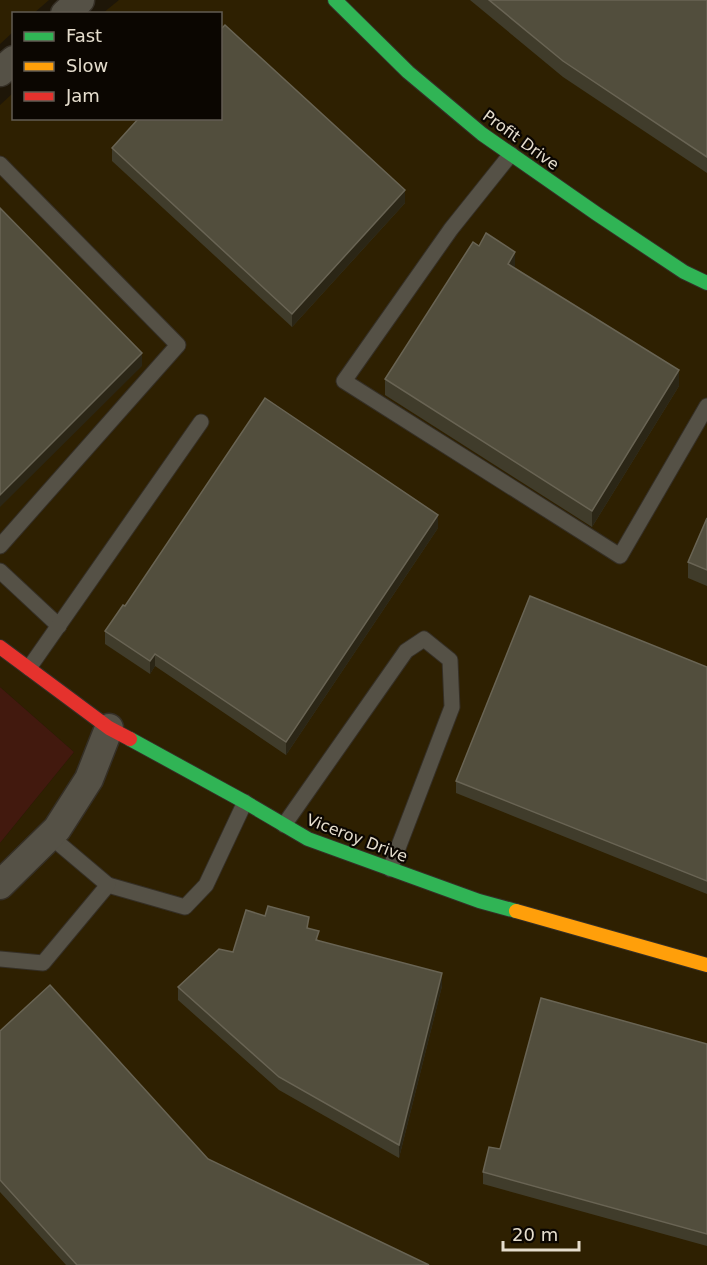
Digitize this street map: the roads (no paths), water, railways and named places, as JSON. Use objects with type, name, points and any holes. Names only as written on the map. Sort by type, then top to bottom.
[{"type":"street","points":[[67,12],[80,0]]},
{"type":"street","name":"Profit Drive","points":[[335,0],[384,50],[455,112],[511,154],[684,272],[707,283]]},
{"type":"street","points":[[0,72],[12,62]]},
{"type":"street","name":"Viceroy Drive","points":[[0,646],[109,728],[308,839],[479,901],[707,965]]},
{"type":"street","points":[[0,885],[57,829],[89,779],[109,728]]},
{"type":"lane","points":[[511,154],[451,229],[344,381],[620,556],[707,406]]},
{"type":"lane","points":[[0,164],[178,345],[0,546]]},
{"type":"lane","points":[[29,669],[201,422]]},
{"type":"lane","points":[[0,571],[59,626]]},
{"type":"lane","points":[[284,825],[406,651],[424,639],[450,660],[452,707],[390,869]]},
{"type":"lane","points":[[50,836],[108,885],[185,908],[206,885],[245,802]]},
{"type":"lane","points":[[0,959],[43,963],[108,885]]}]
